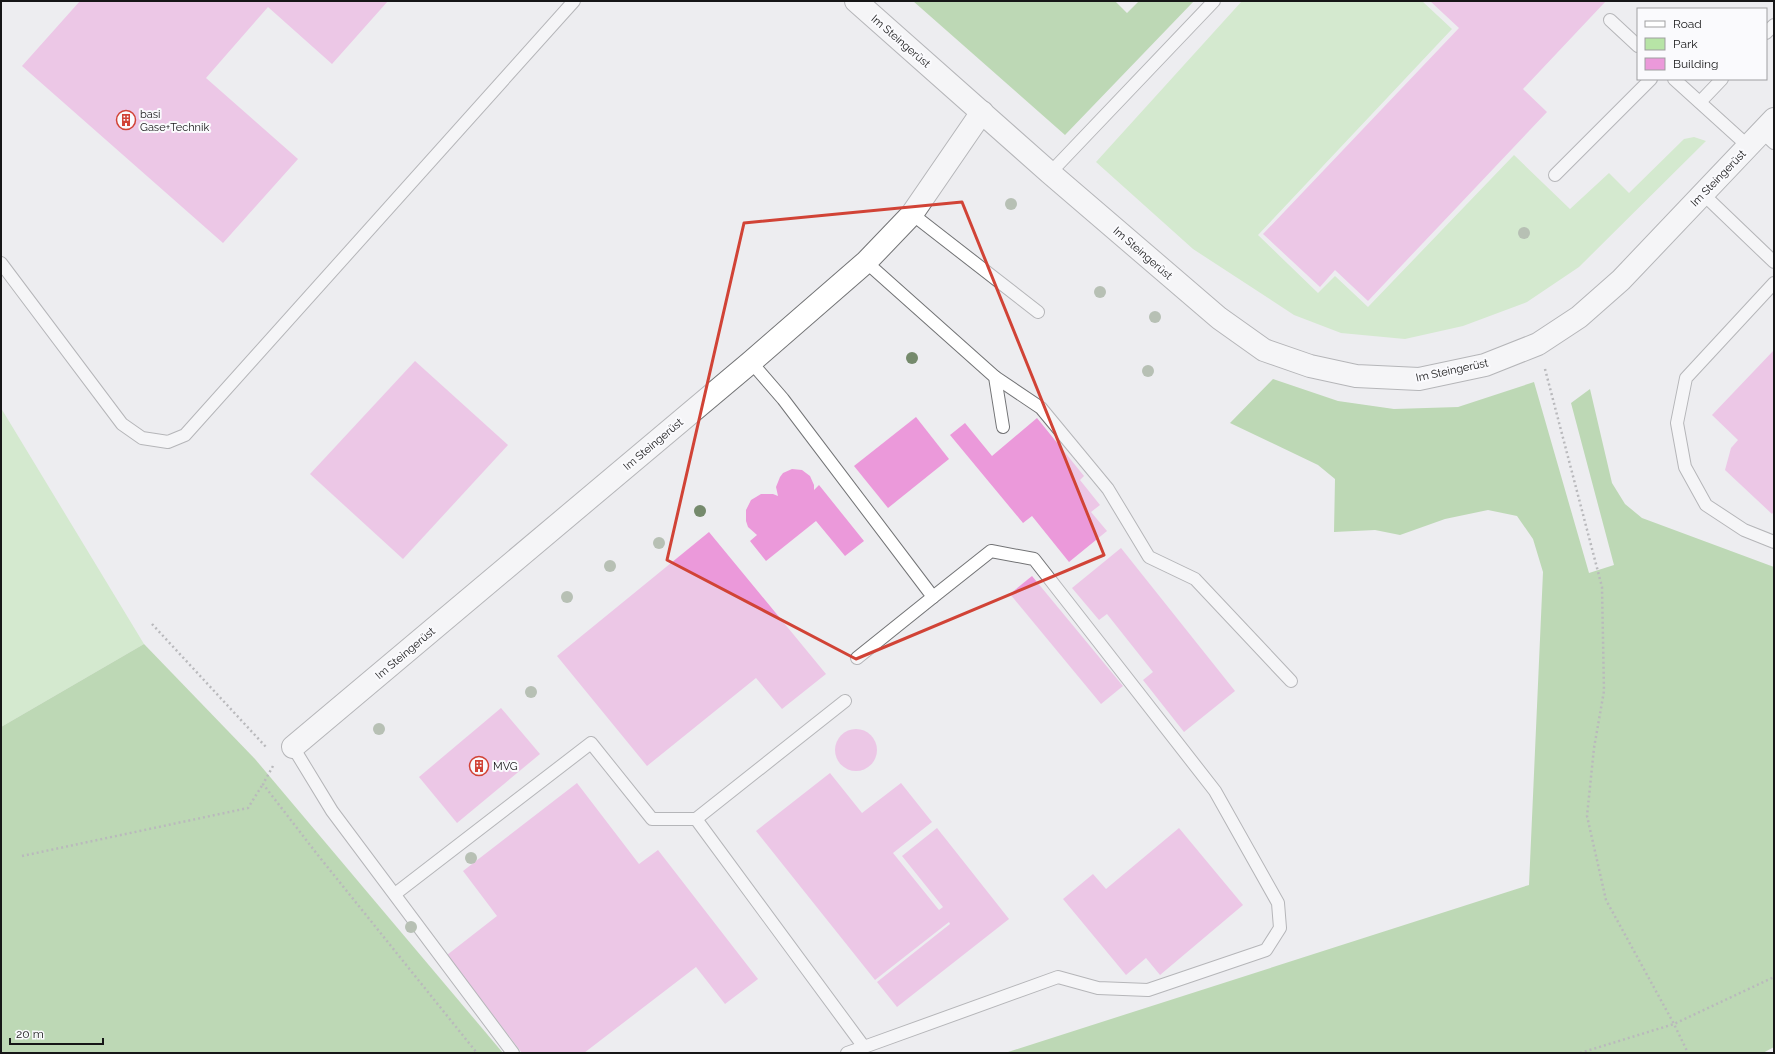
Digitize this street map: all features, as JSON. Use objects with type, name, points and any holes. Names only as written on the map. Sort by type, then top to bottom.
[{"type":"street","name":"Im Steingerüst","points":[[856,1],[1050,173],[1219,318],[1264,350],[1310,366],[1356,376],[1419,379],[1485,365],[1538,344],[1579,317],[1621,280],[1703,194],[1765,135]]},
{"type":"street","name":"Im Steingerüst","points":[[286,753],[751,362],[866,262],[912,214],[982,112]]},
{"type":"lane","points":[[1,263],[122,424],[142,438],[168,442],[185,435],[574,1]]},
{"type":"lane","points":[[1050,173],[1214,1]]},
{"type":"lane","points":[[1610,20],[1637,45]]},
{"type":"lane","points":[[1555,175],[1650,80]]},
{"type":"lane","points":[[1675,80],[1700,102],[1765,135]]},
{"type":"lane","points":[[1700,102],[1721,80]]},
{"type":"lane","points":[[1703,194],[1774,262]]},
{"type":"lane","points":[[912,214],[1038,312]]},
{"type":"lane","points":[[866,262],[995,377],[1041,408],[1108,489],[1149,557],[1195,579],[1292,681]]},
{"type":"lane","points":[[1774,283],[1686,378],[1677,423],[1685,467],[1706,505],[1744,530],[1774,542]]},
{"type":"lane","points":[[751,362],[783,399],[933,597]]},
{"type":"lane","points":[[995,377],[1003,427]]},
{"type":"lane","points":[[847,1053],[1058,977],[1098,988],[1148,990],[1266,950],[1280,928],[1278,903],[1215,791],[1034,560],[991,551],[857,658]]},
{"type":"lane","points":[[395,894],[591,743],[652,819],[696,819],[846,701]]},
{"type":"lane","points":[[286,753],[395,894],[513,1053]]},
{"type":"lane","points":[[696,819],[864,1047]]},
{"type":"path","points":[[1538,344],[1602,587],[1604,691],[1594,748],[1587,816],[1606,900],[1674,1024],[1688,1053]]},
{"type":"path","points":[[22,856],[248,808],[263,784],[286,753],[152,624]]},
{"type":"path","points":[[263,784],[317,854],[477,1053]]},
{"type":"path","points":[[1580,1053],[1674,1024],[1774,977]]},
{"type":"highlighted area","points":[[962,202],[1104,555],[856,659],[667,560],[744,223]]},
{"type":"green space","points":[[913,1],[1115,1],[1127,13],[1139,1],[1194,1],[1065,135]]},
{"type":"green space","points":[[1242,1],[1422,1],[1452,29],[1258,235],[1318,293],[1335,276],[1368,307],[1514,155],[1570,209],[1609,173],[1629,193],[1684,139],[1694,137],[1706,141],[1579,267],[1527,302],[1463,326],[1405,339],[1341,333],[1294,315],[1193,249],[1096,162]]},
{"type":"green space","points":[[1273,379],[1338,401],[1394,409],[1458,407],[1534,382],[1589,573],[1614,565],[1571,403],[1590,389],[1612,483],[1625,504],[1642,518],[1774,567],[1774,1047],[1763,1053],[1005,1053],[1529,885],[1543,572],[1533,539],[1517,516],[1488,510],[1445,519],[1400,535],[1375,530],[1334,532],[1335,479],[1318,465],[1230,423]]},
{"type":"green space","points":[[1,408],[144,644],[1,727]]},
{"type":"green space","points":[[144,644],[255,759],[503,1053],[1,1053],[1,727]]},
{"type":"building","name":"basi Gase+Technik","points":[[80,1],[388,1],[332,64],[268,7],[206,78],[298,159],[223,243],[22,66]]},
{"type":"building","points":[[1430,1],[1606,1],[1523,89],[1547,112],[1368,301],[1335,270],[1320,287],[1263,234],[1459,28]]},
{"type":"building","points":[[1774,350],[1774,511],[1772,514],[1725,470],[1731,448],[1738,440],[1712,415]]},
{"type":"building","points":[[415,361],[508,445],[403,559],[310,474]]},
{"type":"building","points":[[916,417],[949,459],[888,508],[854,466]]},
{"type":"building","points":[[1037,418],[1084,476],[1080,480],[1100,505],[1091,512],[1107,531],[1069,562],[1032,516],[1023,523],[950,435],[965,423],[992,456]]},
{"type":"building","points":[[792,469],[802,470],[810,476],[814,485],[814,490],[819,485],[864,541],[845,556],[816,521],[766,561],[750,541],[757,535],[748,527],[746,521],[746,510],[751,500],[761,494],[773,494],[778,496],[776,487],[780,477],[783,473]]},
{"type":"building","points":[[709,532],[826,674],[782,709],[756,678],[647,766],[557,656]]},
{"type":"building","points":[[1121,548],[1235,691],[1184,732],[1143,680],[1153,672],[1107,614],[1099,620],[1072,588]]},
{"type":"building","points":[[1032,576],[1123,686],[1101,704],[1010,594]]},
{"type":"building","name":"MVG","points":[[501,708],[540,754],[457,823],[419,777]]},
{"type":"building","points":[[852,729],[860,729],[871,735],[877,746],[877,754],[871,765],[860,771],[852,771],[841,765],[835,754],[835,746],[841,735]]},
{"type":"building","points":[[830,773],[862,813],[901,783],[932,822],[893,853],[939,910],[943,907],[902,856],[937,828],[1009,919],[897,1007],[877,982],[950,924],[949,922],[875,980],[756,831]]},
{"type":"building","points":[[577,783],[639,864],[658,850],[758,979],[725,1004],[696,967],[584,1053],[522,1053],[447,955],[497,916],[463,871]]},
{"type":"building","points":[[1179,828],[1243,905],[1160,975],[1146,958],[1126,975],[1063,899],[1093,874],[1106,889]]},
{"type":"place","name":"basi Gase+Technik","points":[[126,120]]},
{"type":"place","name":"MVG","points":[[479,766]]}]
